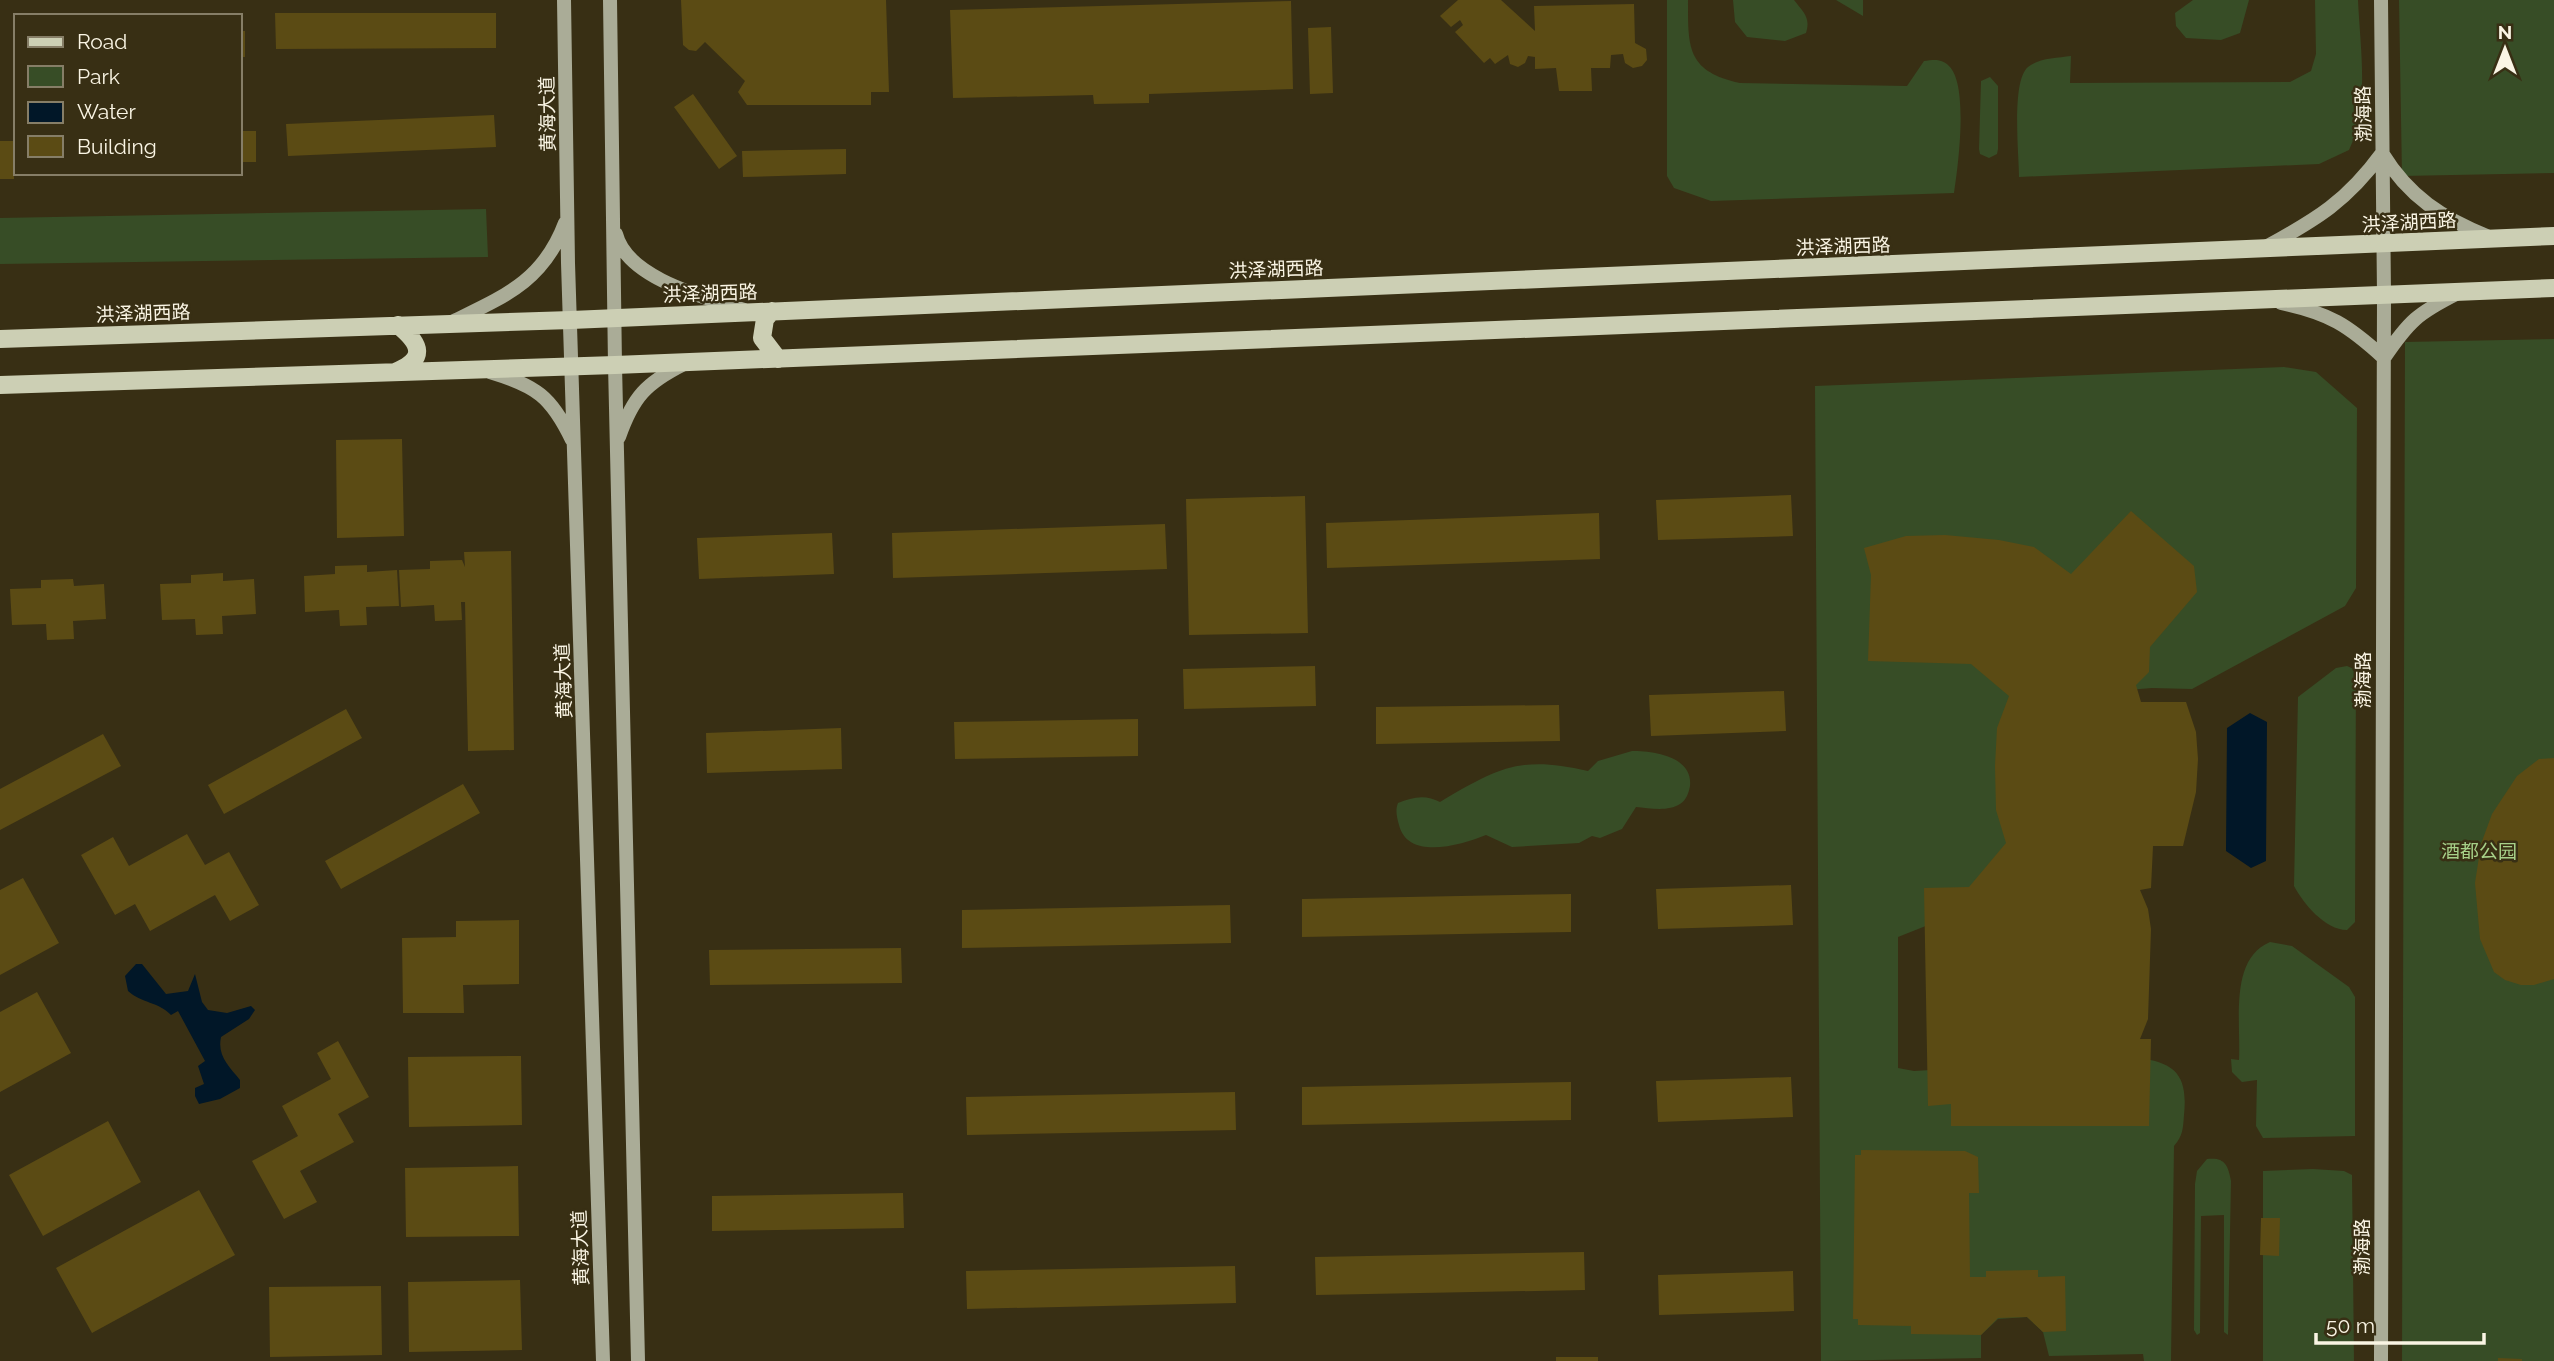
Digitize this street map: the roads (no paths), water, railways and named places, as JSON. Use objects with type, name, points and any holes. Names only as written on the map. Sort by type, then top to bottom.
[{"type":"main road","name":"洪泽湖西路","points":[[0,339],[571,320],[2554,236]]},
{"type":"main road","points":[[0,384],[573,367],[2554,290]]},
{"type":"main road","points":[[772,311],[765,319],[762,338],[778,359]]},
{"type":"main road","points":[[395,372],[410,366],[417,356],[414,339],[398,326]]},
{"type":"street","name":"黄海大道","points":[[564,0],[567,215],[603,1361]]},
{"type":"street","points":[[610,0],[614,318],[638,1361]]},
{"type":"street","name":"渤海路","points":[[2381,0],[2384,295],[2381,1361]]},
{"type":"street","points":[[2261,250],[2306,225],[2345,197],[2358,186],[2382,153],[2413,195],[2435,212],[2493,239]]},
{"type":"street","points":[[449,324],[508,294],[529,279],[545,264],[556,245],[567,215]]},
{"type":"street","points":[[613,223],[617,241],[630,258],[658,278],[688,292],[752,312]]},
{"type":"street","points":[[2263,300],[2318,311],[2343,322],[2384,358],[2407,324],[2423,311],[2459,292]]},
{"type":"street","points":[[617,445],[634,401],[652,382],[688,362]]},
{"type":"street","points":[[482,370],[537,389],[552,404],[575,448]]},
{"type":"water","points":[[2250,713],[2267,722],[2266,861],[2251,868],[2226,851],[2227,728]]},
{"type":"water","points":[[136,964],[142,964],[166,994],[188,991],[195,974],[202,1002],[208,1010],[227,1013],[251,1006],[255,1010],[249,1019],[221,1037],[222,1055],[240,1080],[240,1088],[220,1099],[199,1104],[195,1088],[204,1084],[198,1066],[205,1061],[178,1011],[171,1015],[161,1007],[128,991],[125,976]]},
{"type":"park label","name":"酒都公园","points":[[2479,851]]}]
